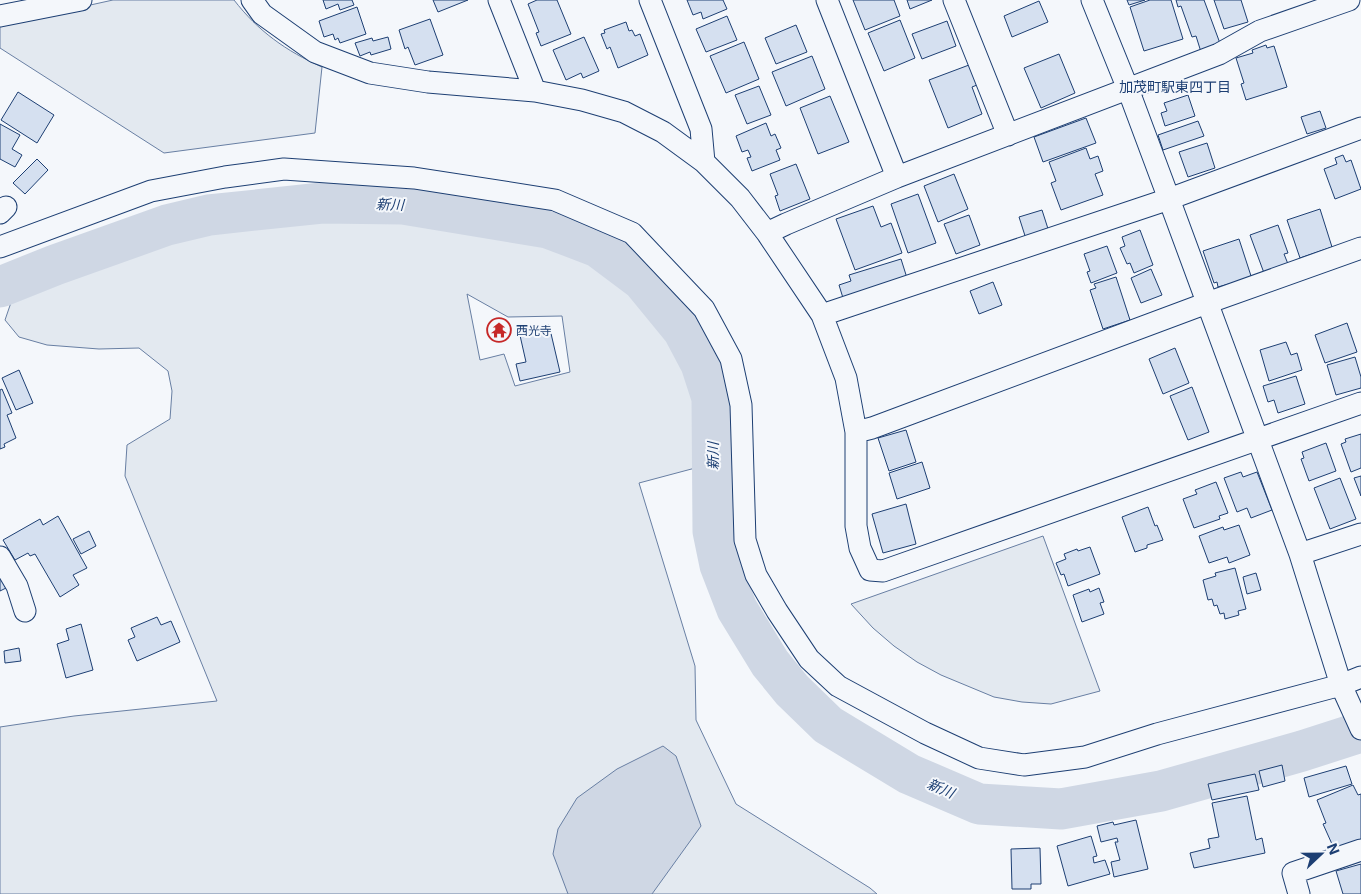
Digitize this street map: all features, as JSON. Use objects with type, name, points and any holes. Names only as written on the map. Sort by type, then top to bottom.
[{"type":"street","points":[[0,16],[82,0]]},
{"type":"street","points":[[252,0],[262,14],[315,52],[370,73],[428,82],[535,91],[582,100],[624,112],[663,132],[704,162],[740,198],[768,233],[822,315],[846,378],[856,432],[856,526],[860,548],[870,570],[883,571],[1361,403]]},
{"type":"street","points":[[499,0],[535,91]]},
{"type":"street","points":[[650,0],[701,129],[704,162]]},
{"type":"street","points":[[827,0],[897,177]]},
{"type":"street","points":[[954,0],[1008,135]]},
{"type":"street","points":[[1092,0],[1128,89],[1300,554],[1341,685],[1361,729]]},
{"type":"street","points":[[768,233],[897,177],[1219,54],[1260,31],[1349,0]]},
{"type":"street","points":[[822,315],[1169,199],[1361,128]]},
{"type":"street","points":[[0,247],[151,191],[284,168],[414,178],[555,200],[632,233],[704,309],[731,359],[741,405],[745,540],[756,575],[809,659],[838,686],[925,733],[979,758],[1024,765],[1085,757],[1157,734],[1341,685],[1361,677]]},
{"type":"street","points":[[856,432],[1361,248]]},
{"type":"street","points":[[1300,554],[1361,534]]},
{"type":"street","points":[[0,556],[17,586],[25,611]]},
{"type":"street","points":[[1299,894],[1293,873],[1361,850]]},
{"type":"shaded area","points":[[113,0],[234,0],[263,31],[296,54],[322,67],[315,133],[164,153],[0,48],[0,25]]},
{"type":"shaded area","points":[[360,210],[488,222],[599,255],[649,305],[697,391],[699,467],[639,483],[695,666],[696,720],[736,804],[877,894],[0,894],[0,727],[74,716],[217,701],[125,476],[127,445],[170,419],[172,391],[168,371],[139,348],[99,349],[47,345],[19,337],[5,320],[17,285],[193,224],[267,213]],"holes":[[[467,294],[508,317],[562,316],[570,372],[515,386],[504,354],[480,360]]]},
{"type":"shaded area","points":[[1043,536],[1100,691],[1051,704],[1022,702],[994,697],[941,675],[917,662],[873,628],[851,604]]},
{"type":"shaded area","points":[[663,746],[676,756],[701,826],[652,894],[568,894],[553,854],[558,829],[577,798],[617,769]]},
{"type":"building","points":[[323,0],[352,0],[354,5],[340,10],[338,4],[326,9]]},
{"type":"building","points":[[433,0],[468,0],[438,12]]},
{"type":"building","points":[[537,0],[557,0],[571,34],[541,46],[536,33],[539,32],[528,4]]},
{"type":"building","points":[[687,0],[723,0],[727,9],[703,19],[701,12],[693,15]]},
{"type":"building","points":[[853,0],[894,0],[900,16],[865,30]]},
{"type":"building","points":[[907,0],[932,0],[910,9]]},
{"type":"building","points":[[1127,0],[1145,0],[1129,5]]},
{"type":"building","points":[[1150,0],[1171,0],[1183,39],[1144,51],[1130,7]]},
{"type":"building","points":[[1176,0],[1204,0],[1221,46],[1201,52],[1196,36],[1192,37],[1181,6],[1178,7]]},
{"type":"building","points":[[1214,0],[1241,0],[1248,22],[1224,29]]},
{"type":"building","points":[[1039,1],[1048,22],[1012,37],[1004,16]]},
{"type":"building","points":[[357,7],[366,34],[340,43],[338,38],[335,40],[333,34],[324,37],[319,21]]},
{"type":"building","points":[[727,16],[737,40],[706,52],[696,29]]},
{"type":"building","points":[[430,19],[443,55],[415,65],[408,47],[405,49],[399,30]]},
{"type":"building","points":[[900,20],[915,58],[884,71],[868,33]]},
{"type":"building","points":[[947,21],[956,46],[922,59],[912,34]]},
{"type":"building","points":[[626,22],[629,31],[632,30],[635,36],[640,34],[648,55],[618,68],[610,47],[607,49],[601,34],[605,33],[604,30]]},
{"type":"building","points":[[796,25],[807,52],[776,64],[765,38]]},
{"type":"building","points":[[388,37],[391,49],[371,55],[370,52],[360,56],[355,43],[372,38],[373,41]]},
{"type":"building","points":[[584,37],[599,71],[583,78],[581,73],[566,80],[553,50]]},
{"type":"building","points":[[744,42],[759,79],[726,93],[710,56]]},
{"type":"building","points":[[1266,45],[1267,48],[1274,46],[1287,87],[1246,100],[1241,84],[1244,83],[1236,58],[1253,53],[1252,50]]},
{"type":"building","points":[[1059,54],[1075,93],[1041,108],[1024,68]]},
{"type":"building","points":[[812,56],[825,89],[786,106],[772,72]]},
{"type":"building","points":[[969,65],[977,85],[972,87],[982,114],[948,128],[929,80]]},
{"type":"building","points":[[759,86],[771,115],[747,124],[735,95]]},
{"type":"building","points":[[18,92],[54,115],[37,143],[1,120]]},
{"type":"building","points":[[1188,95],[1195,116],[1165,126],[1161,113],[1167,111],[1164,103]]},
{"type":"building","points":[[830,96],[849,142],[818,154],[800,108]]},
{"type":"building","points":[[1320,111],[1326,128],[1307,134],[1301,117]]},
{"type":"building","points":[[1086,118],[1096,143],[1043,162],[1034,137]]},
{"type":"building","points":[[1198,121],[1204,136],[1163,150],[1158,135]]},
{"type":"building","points":[[766,123],[771,136],[775,134],[781,148],[776,150],[780,160],[752,171],[747,158],[751,157],[748,150],[742,152],[736,136]]},
{"type":"building","points":[[0,124],[20,135],[12,149],[22,155],[15,167],[0,159]]},
{"type":"building","points":[[1207,143],[1215,168],[1188,177],[1179,152]]},
{"type":"building","points":[[1086,148],[1090,159],[1098,156],[1103,171],[1095,174],[1103,195],[1061,210],[1051,183],[1056,181],[1049,162]]},
{"type":"building","points":[[1343,155],[1346,162],[1351,160],[1361,189],[1335,199],[1324,169],[1337,164],[1335,158]]},
{"type":"building","points":[[37,159],[48,170],[25,194],[13,183]]},
{"type":"building","points":[[796,164],[810,199],[780,211],[775,196],[778,195],[770,174]]},
{"type":"building","points":[[954,174],[968,209],[938,222],[924,186]]},
{"type":"building","points":[[918,194],[936,243],[908,253],[891,204]]},
{"type":"building","points":[[873,206],[881,227],[891,223],[902,253],[855,270],[836,219]]},
{"type":"building","points":[[1320,209],[1332,247],[1300,258],[1287,220]]},
{"type":"building","points":[[1042,210],[1050,235],[1027,242],[1019,217]]},
{"type":"building","points":[[969,215],[980,245],[956,254],[944,224]]},
{"type":"building","points":[[1278,225],[1288,253],[1284,254],[1288,264],[1264,273],[1250,235]]},
{"type":"building","points":[[1140,230],[1153,265],[1134,273],[1130,263],[1127,264],[1120,248],[1125,246],[1122,237]]},
{"type":"building","points":[[1239,239],[1252,279],[1218,287],[1217,282],[1214,283],[1203,251]]},
{"type":"building","points":[[1107,246],[1117,273],[1091,283],[1087,272],[1090,271],[1084,254]]},
{"type":"building","points":[[901,259],[907,278],[843,298],[839,285],[851,281],[849,275]]},
{"type":"building","points":[[1151,269],[1162,295],[1141,303],[1131,278]]},
{"type":"building","points":[[1116,277],[1130,320],[1103,329],[1090,290],[1096,288],[1094,284]]},
{"type":"building","points":[[993,282],[1002,305],[979,314],[970,291]]},
{"type":"building","points":[[1347,323],[1357,352],[1325,363],[1315,335]]},
{"type":"building","points":[[549,325],[560,372],[520,381],[516,364],[526,362],[519,331]]},
{"type":"building","points":[[1286,342],[1291,355],[1297,353],[1302,370],[1269,381],[1260,350]]},
{"type":"building","points":[[1175,348],[1189,383],[1163,394],[1149,359]]},
{"type":"building","points":[[1355,357],[1361,377],[1361,388],[1336,395],[1327,365]]},
{"type":"building","points":[[19,370],[33,403],[16,410],[2,378]]},
{"type":"building","points":[[1296,376],[1305,404],[1278,413],[1274,400],[1268,402],[1263,386]]},
{"type":"building","points":[[1192,387],[1209,432],[1188,440],[1170,396]]},
{"type":"building","points":[[2,389],[12,413],[7,415],[16,438],[4,444],[5,447],[0,449],[0,390]]},
{"type":"building","points":[[906,430],[916,462],[889,471],[878,438]]},
{"type":"building","points":[[1361,434],[1361,468],[1351,472],[1341,444],[1346,442],[1345,439]]},
{"type":"building","points":[[1326,443],[1336,471],[1309,481],[1301,459],[1304,458],[1302,452]]},
{"type":"building","points":[[922,462],[930,488],[897,499],[889,473]]},
{"type":"building","points":[[1241,472],[1243,477],[1257,472],[1272,510],[1251,518],[1247,508],[1237,512],[1224,478]]},
{"type":"building","points":[[1361,476],[1361,496],[1354,478]]},
{"type":"building","points":[[1340,478],[1356,519],[1330,529],[1314,488]]},
{"type":"building","points":[[1216,482],[1228,513],[1219,516],[1220,519],[1194,528],[1183,499],[1197,494],[1195,490]]},
{"type":"building","points":[[906,504],[916,544],[883,553],[872,514]]},
{"type":"building","points":[[1148,507],[1163,540],[1147,545],[1147,548],[1135,552],[1122,517]]},
{"type":"building","points":[[58,516],[87,568],[73,575],[79,585],[60,597],[35,554],[30,556],[28,553],[15,560],[3,540],[40,519],[43,525]]},
{"type":"building","points":[[1239,525],[1250,555],[1229,563],[1227,557],[1209,563],[1199,536],[1223,527],[1224,530]]},
{"type":"building","points":[[89,531],[96,546],[81,554],[73,539]]},
{"type":"building","points":[[1090,547],[1100,574],[1068,586],[1064,574],[1061,575],[1056,563],[1066,559],[1064,554]]},
{"type":"building","points":[[1235,568],[1246,609],[1238,611],[1239,615],[1225,619],[1224,613],[1220,614],[1217,605],[1214,606],[1212,599],[1208,600],[1203,580],[1216,576],[1215,573]]},
{"type":"building","points":[[1256,573],[1261,590],[1247,594],[1243,577]]},
{"type":"building","points":[[0,576],[6,588],[0,591]]},
{"type":"building","points":[[1099,588],[1104,602],[1100,603],[1104,614],[1082,622],[1073,595],[1089,589],[1090,592]]},
{"type":"building","points":[[157,617],[161,625],[171,621],[180,642],[137,661],[128,640],[135,637],[131,628]]},
{"type":"building","points":[[81,624],[93,670],[66,678],[57,644],[69,640],[66,629]]},
{"type":"building","points":[[19,648],[21,661],[5,663],[4,651]]},
{"type":"building","points":[[1282,765],[1285,781],[1263,787],[1259,771]]},
{"type":"building","points":[[1346,766],[1352,784],[1309,797],[1304,778]]},
{"type":"building","points":[[1255,774],[1259,790],[1212,800],[1208,784]]},
{"type":"building","points":[[1353,785],[1358,795],[1361,794],[1361,843],[1336,853],[1323,824],[1326,823],[1317,800]]},
{"type":"building","points":[[1247,796],[1256,840],[1262,838],[1265,853],[1194,868],[1190,853],[1210,848],[1208,839],[1219,837],[1212,803]]},
{"type":"building","points":[[1136,820],[1148,869],[1114,877],[1111,862],[1120,860],[1115,842],[1118,842],[1117,838],[1101,842],[1097,826],[1113,822],[1114,825]]},
{"type":"building","points":[[1091,836],[1097,856],[1093,857],[1094,863],[1105,860],[1110,874],[1068,886],[1057,846]]},
{"type":"building","points":[[1040,848],[1041,884],[1031,884],[1031,889],[1012,889],[1011,849]]},
{"type":"building","points":[[1361,864],[1361,894],[1343,894],[1336,871]]},
{"type":"waterway","name":"新川","points":[[0,287],[167,225],[209,215],[322,203],[403,204],[548,228],[598,247],[642,280],[683,330],[701,364],[712,398],[713,531],[720,565],[737,609],[770,663],[792,690],[828,725],[909,774],[979,804],[1061,809],[1161,791],[1302,751],[1361,732]]},
{"type":"place","name":"西光寺","points":[[499,330]]},
{"type":"district","name":"加茂町駅東四丁目","points":[[1175,86]]}]
